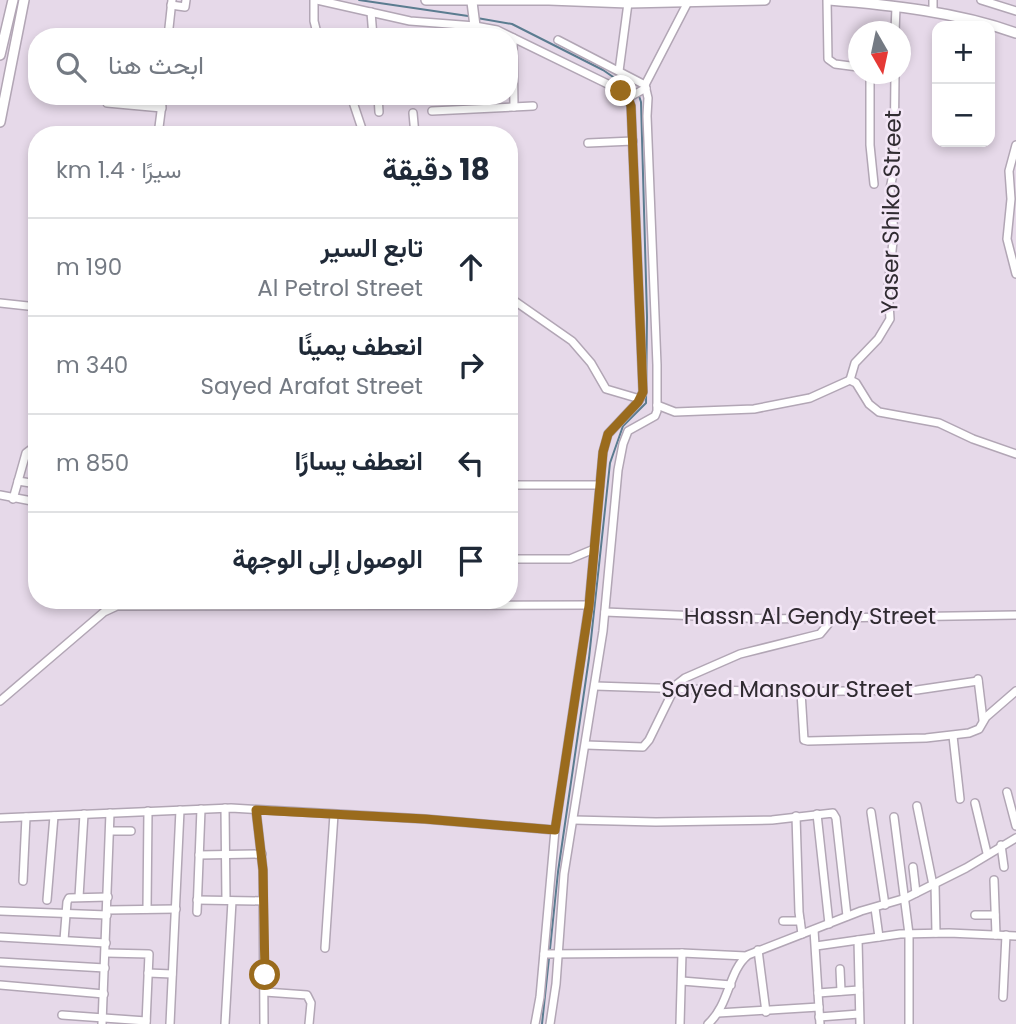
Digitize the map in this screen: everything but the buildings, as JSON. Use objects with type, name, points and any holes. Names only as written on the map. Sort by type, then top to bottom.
[{"type":"main road","points":[[0,55],[13,0]]},
{"type":"main road","points":[[0,122],[24,0]]},
{"type":"main road","points":[[426,0],[473,6],[523,0],[628,3],[765,0]]},
{"type":"main road","points":[[828,0],[896,7],[933,7],[1016,33]]},
{"type":"main road","points":[[473,6],[475,25]]},
{"type":"street","points":[[170,28],[172,3],[185,7],[186,0]]},
{"type":"street","points":[[316,28],[315,0],[423,23],[488,28]]},
{"type":"street","points":[[828,0],[828,59],[835,64],[848,66]]},
{"type":"street","points":[[981,0],[1016,11]]},
{"type":"street","points":[[630,97],[644,88],[689,2]]},
{"type":"street","points":[[619,71],[628,3]]},
{"type":"street","points":[[895,21],[896,7]]},
{"type":"street","points":[[371,12],[372,28]]},
{"type":"street","points":[[518,40],[630,97],[643,381],[640,399],[608,434],[603,452],[589,606],[555,830],[535,1024]]},
{"type":"street","points":[[550,1024],[559,954],[564,874],[595,686],[623,444],[631,429],[654,416],[657,405],[648,98],[644,88],[619,71],[558,40]]},
{"type":"street","points":[[870,84],[870,145],[874,184]]},
{"type":"street","name":"Yaser Shiko Street","points":[[850,380],[855,363],[878,339],[890,319],[888,288],[894,232],[890,189],[894,169],[895,84]]},
{"type":"street","points":[[134,105],[162,107],[159,126]]},
{"type":"street","points":[[355,105],[362,126]]},
{"type":"street","points":[[379,105],[379,112]]},
{"type":"street","points":[[432,111],[533,106]]},
{"type":"street","points":[[413,113],[414,126]]},
{"type":"street","points":[[588,143],[633,141]]},
{"type":"street","points":[[1016,145],[1009,171],[1011,199],[1007,239],[1016,274]]},
{"type":"street","points":[[0,303],[28,306]]},
{"type":"street","points":[[518,304],[562,333],[580,349],[595,368],[606,389],[640,399]]},
{"type":"street","points":[[657,405],[675,412],[754,409],[810,398],[850,380],[856,383],[869,404],[879,412],[939,423],[973,439],[1016,454]]},
{"type":"street","points":[[13,499],[28,452]]},
{"type":"street","points":[[18,481],[28,483]]},
{"type":"street","points":[[518,485],[600,485]]},
{"type":"street","points":[[0,495],[28,501]]},
{"type":"street","points":[[518,559],[575,559],[594,549]]},
{"type":"street","points":[[518,605],[589,606]]},
{"type":"street","points":[[0,701],[108,609]]},
{"type":"street","name":"Hassn Al Gendy Street","points":[[605,612],[723,618],[1016,615]]},
{"type":"street","points":[[586,745],[643,747],[680,681],[730,657],[823,633],[834,617]]},
{"type":"street","name":"Sayed Mansour Street","points":[[595,686],[801,692],[925,690],[978,680],[983,720]]},
{"type":"street","points":[[801,692],[806,741],[953,736],[972,732],[1016,691]]},
{"type":"street","points":[[953,736],[960,799]]},
{"type":"street","points":[[1007,792],[1016,826]]},
{"type":"street","points":[[975,803],[987,853]]},
{"type":"street","points":[[917,807],[934,884],[936,933]]},
{"type":"street","points":[[0,818],[225,808],[425,819],[555,830]]},
{"type":"street","points":[[225,808],[229,900],[225,1024]]},
{"type":"street","points":[[197,912],[201,809]]},
{"type":"street","points":[[170,1024],[180,810]]},
{"type":"street","points":[[256,810],[262,854],[264,1024]]},
{"type":"street","points":[[148,811],[148,909]]},
{"type":"street","points":[[871,812],[885,905]]},
{"type":"street","points":[[102,1021],[110,813]]},
{"type":"street","points":[[573,820],[772,820],[833,813],[836,818],[847,916]]},
{"type":"street","points":[[79,897],[84,814]]},
{"type":"street","points":[[325,948],[334,814]]},
{"type":"street","points":[[817,814],[828,924]]},
{"type":"street","points":[[47,900],[54,816]]},
{"type":"street","points":[[796,816],[800,921],[803,934]]},
{"type":"street","points":[[23,881],[26,817]]},
{"type":"street","points":[[894,817],[909,934],[909,1024]]},
{"type":"street","points":[[110,831],[131,831]]},
{"type":"street","points":[[710,1023],[718,1013],[739,964],[746,956],[847,916],[906,898],[1016,838]]},
{"type":"street","points":[[1001,845],[1004,867]]},
{"type":"street","points":[[199,855],[262,854]]},
{"type":"street","points":[[913,867],[916,893]]},
{"type":"street","points":[[996,935],[995,883],[1005,884]]},
{"type":"street","points":[[64,940],[68,900],[79,897],[108,897]]},
{"type":"street","points":[[197,900],[263,901]]},
{"type":"street","points":[[875,908],[879,937]]},
{"type":"street","points":[[0,911],[66,914],[176,909]]},
{"type":"street","points":[[975,915],[995,915]]},
{"type":"street","points":[[783,921],[800,921]]},
{"type":"street","points":[[814,930],[820,1021],[859,1014]]},
{"type":"street","points":[[816,946],[909,934],[1016,936]]},
{"type":"street","points":[[1003,997],[1006,935]]},
{"type":"street","points":[[0,937],[106,943]]},
{"type":"street","points":[[858,940],[860,1024]]},
{"type":"street","points":[[758,950],[766,1012]]},
{"type":"street","points":[[62,1014],[102,1021],[146,1023],[149,955],[106,953]]},
{"type":"street","points":[[544,954],[682,953],[746,956]]},
{"type":"street","points":[[680,1024],[682,953]]},
{"type":"street","points":[[0,962],[105,968]]},
{"type":"street","points":[[840,969],[841,991]]},
{"type":"street","points":[[148,973],[173,974]]},
{"type":"street","points":[[681,982],[731,985]]},
{"type":"street","points":[[0,985],[104,994]]},
{"type":"street","points":[[818,993],[859,990]]},
{"type":"street","points":[[265,992],[307,995],[311,1003],[309,1024]]},
{"type":"street","points":[[718,1013],[819,1007]]},
{"type":"waterway","points":[[359,0],[468,16]]},
{"type":"waterway","points":[[477,18],[512,24],[603,70],[635,92]]},
{"type":"waterway","points":[[550,949],[558,872],[589,658],[610,463],[623,426],[646,403],[647,317],[639,96]]},
{"type":"waterway","points":[[542,1024],[549,958]]},
{"type":"route","points":[[265,975],[263,870],[256,810],[425,819],[555,830],[589,606],[603,452],[608,434],[617,421],[638,402],[643,392],[631,106],[621,91]]}]
